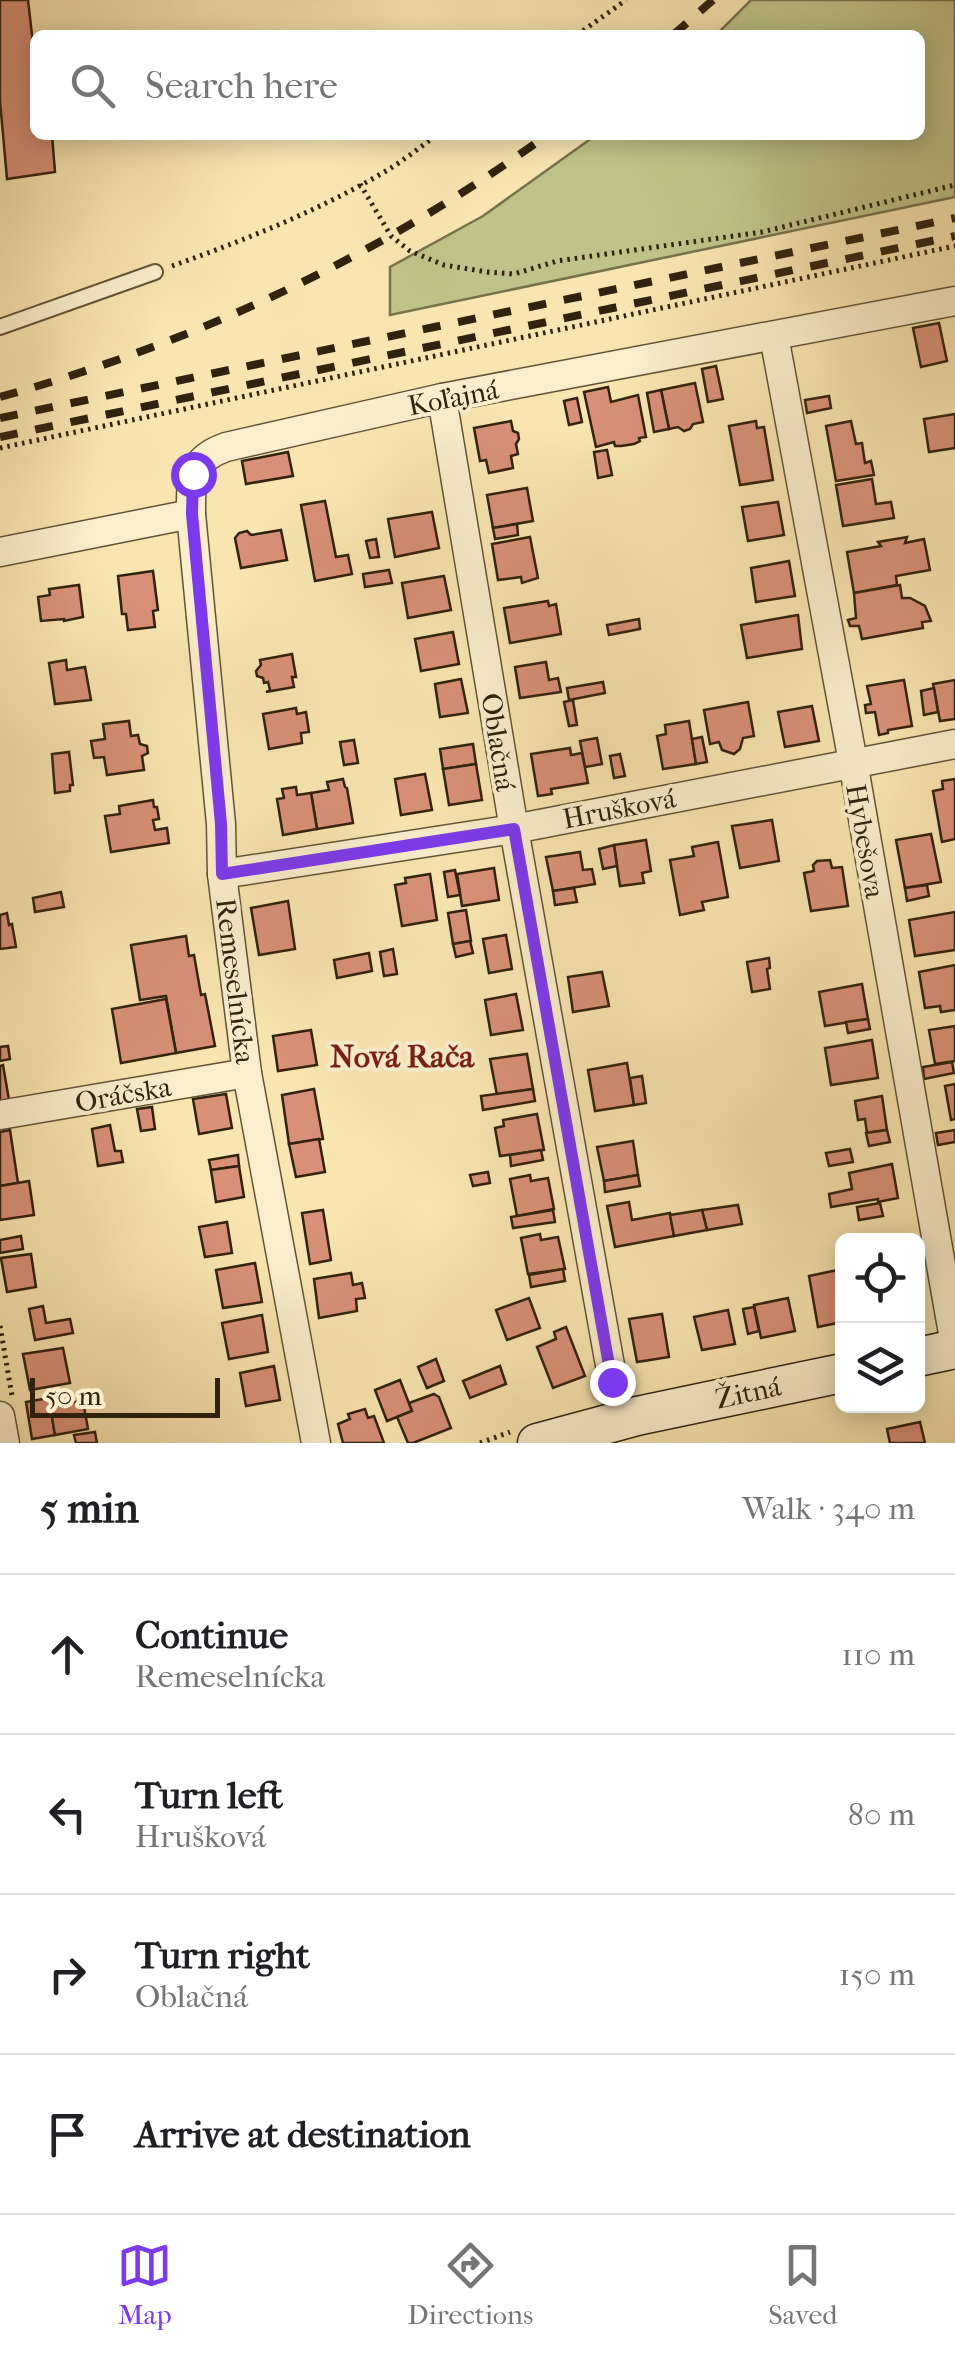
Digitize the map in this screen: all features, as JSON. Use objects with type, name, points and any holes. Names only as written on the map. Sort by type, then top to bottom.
[{"type":"main road","points":[[925,1355],[955,1347]]},
{"type":"main road","name":"Žitná","points":[[537,1443],[648,1413],[835,1373]]},
{"type":"main road","points":[[925,1382],[955,1376]]},
{"type":"main road","name":"Žitná","points":[[627,1443],[835,1399]]},
{"type":"street","name":"Koľajná","points":[[192,514],[194,471],[218,450],[442,398],[955,301]]},
{"type":"street","name":"Hybešova","points":[[774,336],[955,1347]]},
{"type":"street","name":"Oblačná","points":[[442,398],[612,1382]]},
{"type":"street","points":[[0,552],[192,514]]},
{"type":"street","name":"Remeselnícka","points":[[192,514],[221,824],[222,874],[247,1073],[316,1443]]},
{"type":"street","name":"Hrušková","points":[[222,874],[514,829],[955,744]]},
{"type":"street","name":"Oráčska","points":[[0,1115],[247,1073]]},
{"type":"street","points":[[5,1443],[7,1410]]},
{"type":"lane","points":[[0,327],[155,272]]},
{"type":"path","points":[[584,30],[626,0]]},
{"type":"path","points":[[155,272],[312,210],[387,170],[430,140]]},
{"type":"path","points":[[360,184],[391,236],[410,251],[444,264],[514,274],[557,261],[762,232],[955,185]]},
{"type":"path","points":[[0,448],[955,246]]},
{"type":"path","points":[[0,1326],[7,1410]]},
{"type":"green space","points":[[751,0],[955,0],[955,197],[390,315],[390,267],[483,216],[589,140],[925,140],[925,30],[721,30]]},
{"type":"building","points":[[0,0],[28,0],[31,30],[30,140],[52,140],[55,172],[7,179],[0,101]]},
{"type":"building","points":[[939,323],[947,361],[921,367],[913,328]]},
{"type":"building","points":[[716,366],[723,399],[708,402],[702,369]]},
{"type":"building","points":[[695,383],[703,422],[684,431],[678,427],[669,429],[661,390]]},
{"type":"building","points":[[608,387],[611,402],[638,395],[646,437],[634,444],[615,446],[614,442],[596,447],[584,392]]},
{"type":"building","points":[[661,390],[669,429],[654,432],[647,393]]},
{"type":"building","points":[[829,396],[831,408],[807,413],[805,400]]},
{"type":"building","points":[[577,398],[582,422],[569,425],[564,401]]},
{"type":"building","points":[[955,414],[955,448],[929,452],[924,419]]},
{"type":"building","points":[[511,421],[519,439],[518,454],[511,456],[513,468],[489,473],[486,460],[480,461],[474,428]]},
{"type":"building","points":[[756,421],[757,428],[764,427],[773,480],[740,485],[729,426]]},
{"type":"building","points":[[851,421],[856,444],[862,443],[865,463],[871,461],[874,475],[836,481],[826,426]]},
{"type":"building","points":[[607,450],[612,475],[598,478],[594,452]]},
{"type":"building","points":[[288,452],[293,476],[246,484],[242,461]]},
{"type":"building","points":[[872,479],[876,504],[891,502],[894,518],[843,526],[836,485]]},
{"type":"building","points":[[527,488],[533,521],[493,528],[487,495]]},
{"type":"building","points":[[325,501],[336,557],[348,555],[352,574],[315,581],[301,505]]},
{"type":"building","points":[[778,502],[784,535],[748,541],[742,507]]},
{"type":"building","points":[[432,512],[439,548],[395,557],[388,519]]},
{"type":"building","points":[[517,524],[518,535],[495,539],[493,528]]},
{"type":"building","points":[[281,530],[287,560],[241,568],[235,538],[239,533]]},
{"type":"building","points":[[530,537],[538,578],[522,583],[521,577],[498,580],[492,544]]},
{"type":"building","points":[[907,537],[905,543],[924,539],[930,570],[896,576],[897,585],[854,593],[847,552]]},
{"type":"building","points":[[376,539],[379,557],[370,558],[366,541]]},
{"type":"building","points":[[789,561],[795,596],[756,602],[751,568]]},
{"type":"building","points":[[389,570],[392,583],[365,587],[363,574]]},
{"type":"building","points":[[153,571],[158,610],[153,611],[155,627],[128,630],[118,576]]},
{"type":"building","points":[[444,576],[451,610],[408,618],[402,583]]},
{"type":"building","points":[[79,585],[83,617],[41,621],[38,597],[50,595],[49,589]]},
{"type":"building","points":[[900,585],[902,598],[925,606],[931,621],[922,622],[923,628],[862,639],[859,626],[850,626],[848,620],[856,618],[854,593]]},
{"type":"building","points":[[548,601],[549,606],[556,604],[561,634],[510,643],[504,608]]},
{"type":"building","points":[[798,615],[802,649],[747,658],[741,625]]},
{"type":"building","points":[[639,619],[640,629],[609,635],[607,625]]},
{"type":"building","points":[[453,632],[459,664],[421,671],[415,639]]},
{"type":"building","points":[[292,654],[294,687],[266,692],[270,690],[268,682],[264,683],[256,671],[260,660]]},
{"type":"building","points":[[66,660],[67,670],[85,667],[91,700],[55,704],[49,663]]},
{"type":"building","points":[[546,662],[549,680],[558,678],[561,692],[520,698],[515,667]]},
{"type":"building","points":[[461,679],[468,713],[440,717],[435,684]]},
{"type":"building","points":[[904,680],[912,726],[879,735],[875,712],[866,713],[865,705],[871,704],[867,686]]},
{"type":"building","points":[[955,680],[955,719],[940,721],[933,684]]},
{"type":"building","points":[[603,682],[605,693],[569,700],[567,688]]},
{"type":"building","points":[[934,688],[938,712],[924,715],[921,691]]},
{"type":"building","points":[[573,700],[577,725],[569,726],[564,702]]},
{"type":"building","points":[[748,702],[754,736],[743,738],[734,754],[722,750],[719,742],[710,744],[704,710]]},
{"type":"building","points":[[812,706],[819,741],[785,747],[778,712]]},
{"type":"building","points":[[296,708],[297,714],[306,712],[309,732],[301,733],[302,743],[269,749],[263,714]]},
{"type":"building","points":[[129,721],[131,736],[138,735],[140,744],[147,746],[148,753],[142,756],[144,770],[107,775],[104,757],[94,758],[91,741],[105,739],[103,724]]},
{"type":"building","points":[[689,721],[696,764],[663,769],[657,736],[666,734],[665,725]]},
{"type":"building","points":[[702,737],[707,762],[696,764],[692,739]]},
{"type":"building","points":[[597,738],[602,764],[585,767],[580,741]]},
{"type":"building","points":[[354,740],[358,763],[344,765],[340,742]]},
{"type":"building","points":[[473,744],[476,764],[443,769],[440,749]]},
{"type":"building","points":[[570,748],[571,755],[582,753],[588,783],[551,789],[552,794],[538,796],[531,754]]},
{"type":"building","points":[[69,752],[73,785],[70,791],[55,793],[52,754]]},
{"type":"building","points":[[620,754],[625,776],[614,778],[610,756]]},
{"type":"building","points":[[476,764],[482,800],[449,805],[443,769]]},
{"type":"building","points":[[425,774],[432,810],[401,815],[395,779]]},
{"type":"building","points":[[343,779],[353,823],[317,829],[311,793],[329,790],[327,782]]},
{"type":"building","points":[[955,779],[955,839],[942,842],[933,791],[943,789],[942,781]]},
{"type":"building","points":[[296,787],[297,795],[311,793],[317,829],[283,835],[277,799],[284,798],[282,789]]},
{"type":"building","points":[[153,800],[159,819],[153,820],[155,830],[167,828],[169,843],[111,852],[105,816],[120,814],[119,806]]},
{"type":"building","points":[[772,820],[779,861],[740,868],[732,826]]},
{"type":"building","points":[[931,834],[941,882],[905,888],[896,840]]},
{"type":"building","points":[[646,840],[651,871],[642,873],[644,883],[620,886],[614,845]]},
{"type":"building","points":[[718,842],[728,897],[702,902],[704,910],[680,915],[670,860],[694,856],[692,847]]},
{"type":"building","points":[[614,845],[617,866],[603,869],[599,849]]},
{"type":"building","points":[[580,852],[583,870],[592,869],[595,884],[553,891],[546,857]]},
{"type":"building","points":[[830,860],[832,868],[842,867],[848,906],[811,911],[804,873],[814,871],[817,861]]},
{"type":"building","points":[[494,868],[499,900],[462,906],[457,874]]},
{"type":"building","points":[[455,870],[460,895],[448,897],[444,872]]},
{"type":"building","points":[[430,874],[437,920],[402,926],[395,885],[406,883],[405,878]]},
{"type":"building","points":[[927,885],[929,896],[907,901],[905,888]]},
{"type":"building","points":[[574,888],[577,902],[555,905],[553,891]]},
{"type":"building","points":[[61,892],[64,907],[35,912],[33,898]]},
{"type":"building","points":[[288,901],[295,949],[259,955],[251,908]]},
{"type":"building","points":[[466,910],[471,941],[453,944],[448,913]]},
{"type":"building","points":[[955,912],[955,950],[915,956],[909,920]]},
{"type":"building","points":[[7,913],[16,947],[0,949],[0,915]]},
{"type":"building","points":[[506,935],[512,969],[489,973],[483,939]]},
{"type":"building","points":[[186,936],[189,956],[194,955],[201,995],[205,994],[215,1046],[176,1053],[166,996],[140,1000],[131,945]]},
{"type":"building","points":[[470,941],[473,953],[456,957],[453,944]]},
{"type":"building","points":[[393,949],[397,974],[384,976],[380,952]]},
{"type":"building","points":[[369,953],[372,971],[337,978],[334,960]]},
{"type":"building","points":[[769,958],[770,989],[752,992],[747,962]]},
{"type":"building","points":[[955,965],[955,1010],[925,1008],[919,972]]},
{"type":"building","points":[[602,972],[609,1006],[573,1012],[568,977]]},
{"type":"building","points":[[862,984],[868,1019],[825,1026],[819,992]]},
{"type":"building","points":[[516,994],[523,1030],[491,1035],[485,1000]]},
{"type":"building","points":[[166,999],[176,1053],[121,1063],[112,1009]]},
{"type":"building","points":[[868,1019],[870,1029],[848,1033],[846,1022]]},
{"type":"building","points":[[955,1026],[955,1061],[935,1064],[929,1030]]},
{"type":"building","points":[[311,1030],[317,1065],[278,1071],[273,1036]]},
{"type":"building","points":[[872,1040],[878,1078],[831,1085],[825,1048]]},
{"type":"building","points":[[8,1046],[10,1059],[0,1061],[0,1047]]},
{"type":"building","points":[[527,1054],[533,1089],[497,1095],[490,1059]]},
{"type":"building","points":[[952,1062],[954,1073],[924,1079],[923,1067]]},
{"type":"building","points":[[627,1063],[634,1105],[595,1111],[588,1070]]},
{"type":"building","points":[[3,1065],[9,1100],[0,1101],[0,1066]]},
{"type":"building","points":[[642,1076],[646,1103],[634,1105],[630,1078]]},
{"type":"building","points":[[955,1084],[955,1119],[951,1120],[945,1086]]},
{"type":"building","points":[[314,1089],[323,1139],[289,1144],[282,1095]]},
{"type":"building","points":[[533,1089],[535,1101],[483,1110],[481,1096]]},
{"type":"building","points":[[226,1094],[232,1128],[199,1134],[193,1099]]},
{"type":"building","points":[[882,1096],[887,1130],[867,1133],[865,1119],[858,1120],[855,1101]]},
{"type":"building","points":[[152,1107],[155,1129],[141,1131],[137,1109]]},
{"type":"building","points":[[537,1114],[544,1150],[500,1156],[495,1128],[504,1126],[503,1120]]},
{"type":"building","points":[[110,1125],[115,1151],[121,1151],[123,1162],[98,1166],[92,1129]]},
{"type":"building","points":[[10,1130],[18,1183],[0,1186],[0,1132]]},
{"type":"building","points":[[887,1130],[890,1142],[869,1146],[866,1133]]},
{"type":"building","points":[[955,1130],[955,1142],[938,1145],[936,1133]]},
{"type":"building","points":[[319,1139],[325,1172],[296,1177],[289,1144]]},
{"type":"building","points":[[633,1141],[638,1175],[604,1181],[597,1147]]},
{"type":"building","points":[[850,1149],[853,1162],[829,1166],[826,1153]]},
{"type":"building","points":[[541,1150],[543,1160],[511,1166],[510,1155]]},
{"type":"building","points":[[238,1155],[239,1166],[211,1170],[209,1160]]},
{"type":"building","points":[[892,1164],[898,1198],[831,1207],[829,1194],[852,1189],[849,1173]]},
{"type":"building","points":[[239,1166],[244,1197],[216,1202],[211,1170]]},
{"type":"building","points":[[488,1172],[490,1183],[473,1186],[470,1175]]},
{"type":"building","points":[[530,1175],[531,1181],[548,1178],[554,1209],[517,1216],[510,1179]]},
{"type":"building","points":[[638,1175],[640,1186],[605,1192],[604,1181]]},
{"type":"building","points":[[29,1181],[34,1215],[0,1220],[0,1186]]},
{"type":"building","points":[[629,1202],[632,1220],[670,1213],[674,1236],[615,1247],[607,1206]]},
{"type":"building","points":[[880,1203],[883,1216],[859,1220],[857,1207]]},
{"type":"building","points":[[738,1205],[742,1224],[707,1230],[702,1210]]},
{"type":"building","points":[[323,1210],[331,1260],[310,1264],[302,1213]]},
{"type":"building","points":[[553,1210],[555,1222],[513,1228],[511,1217]]},
{"type":"building","points":[[702,1210],[707,1230],[674,1236],[670,1215]]},
{"type":"building","points":[[227,1222],[232,1253],[205,1257],[199,1227]]},
{"type":"building","points":[[540,1234],[541,1240],[558,1237],[565,1269],[528,1274],[521,1238]]},
{"type":"building","points":[[21,1236],[23,1249],[0,1253],[0,1240]]},
{"type":"building","points":[[31,1254],[36,1287],[7,1292],[1,1258]]},
{"type":"building","points":[[255,1263],[262,1302],[223,1308],[216,1270]]},
{"type":"building","points":[[563,1269],[565,1281],[531,1287],[529,1275]]},
{"type":"building","points":[[835,1270],[835,1323],[818,1327],[809,1276]]},
{"type":"building","points":[[351,1273],[353,1285],[362,1283],[365,1298],[356,1299],[357,1311],[319,1318],[314,1279]]},
{"type":"building","points":[[529,1298],[540,1328],[507,1340],[496,1310]]},
{"type":"building","points":[[788,1298],[795,1331],[761,1338],[754,1305]]},
{"type":"building","points":[[43,1306],[46,1323],[70,1319],[73,1333],[35,1340],[29,1309]]},
{"type":"building","points":[[754,1307],[759,1331],[748,1334],[743,1309]]},
{"type":"building","points":[[728,1310],[735,1344],[702,1350],[694,1317]]},
{"type":"building","points":[[662,1314],[669,1357],[637,1362],[629,1319]]},
{"type":"building","points":[[262,1315],[268,1352],[229,1359],[222,1323]]},
{"type":"building","points":[[566,1327],[585,1376],[553,1388],[537,1347],[556,1339],[554,1332]]},
{"type":"building","points":[[63,1348],[70,1383],[30,1390],[23,1354]]},
{"type":"building","points":[[436,1359],[444,1381],[427,1388],[418,1367]]},
{"type":"building","points":[[274,1366],[280,1400],[246,1406],[240,1373]]},
{"type":"building","points":[[500,1366],[506,1384],[470,1398],[463,1381]]},
{"type":"building","points":[[400,1380],[412,1411],[387,1421],[375,1390]]},
{"type":"building","points":[[434,1394],[439,1397],[451,1428],[408,1443],[397,1417],[412,1411],[409,1403]]},
{"type":"building","points":[[49,1398],[55,1435],[32,1439],[26,1402]]},
{"type":"building","points":[[83,1401],[88,1429],[55,1435],[50,1406]]},
{"type":"building","points":[[365,1409],[368,1418],[374,1416],[384,1443],[343,1443],[338,1424],[350,1419],[348,1414]]},
{"type":"building","points":[[920,1422],[925,1443],[890,1443],[887,1429]]},
{"type":"building","points":[[95,1432],[97,1443],[76,1443],[74,1435]]},
{"type":"railway","points":[[679,30],[713,0]]},
{"type":"railway","points":[[0,397],[145,350],[286,290],[420,219],[540,140]]},
{"type":"railway","points":[[0,418],[955,218]]},
{"type":"railway","points":[[0,437],[955,236]]},
{"type":"district","name":"Nová Rača","points":[[402,1056]]},
{"type":"route","points":[[193,474],[192,514],[221,824],[222,874],[514,829],[612,1382]]}]
